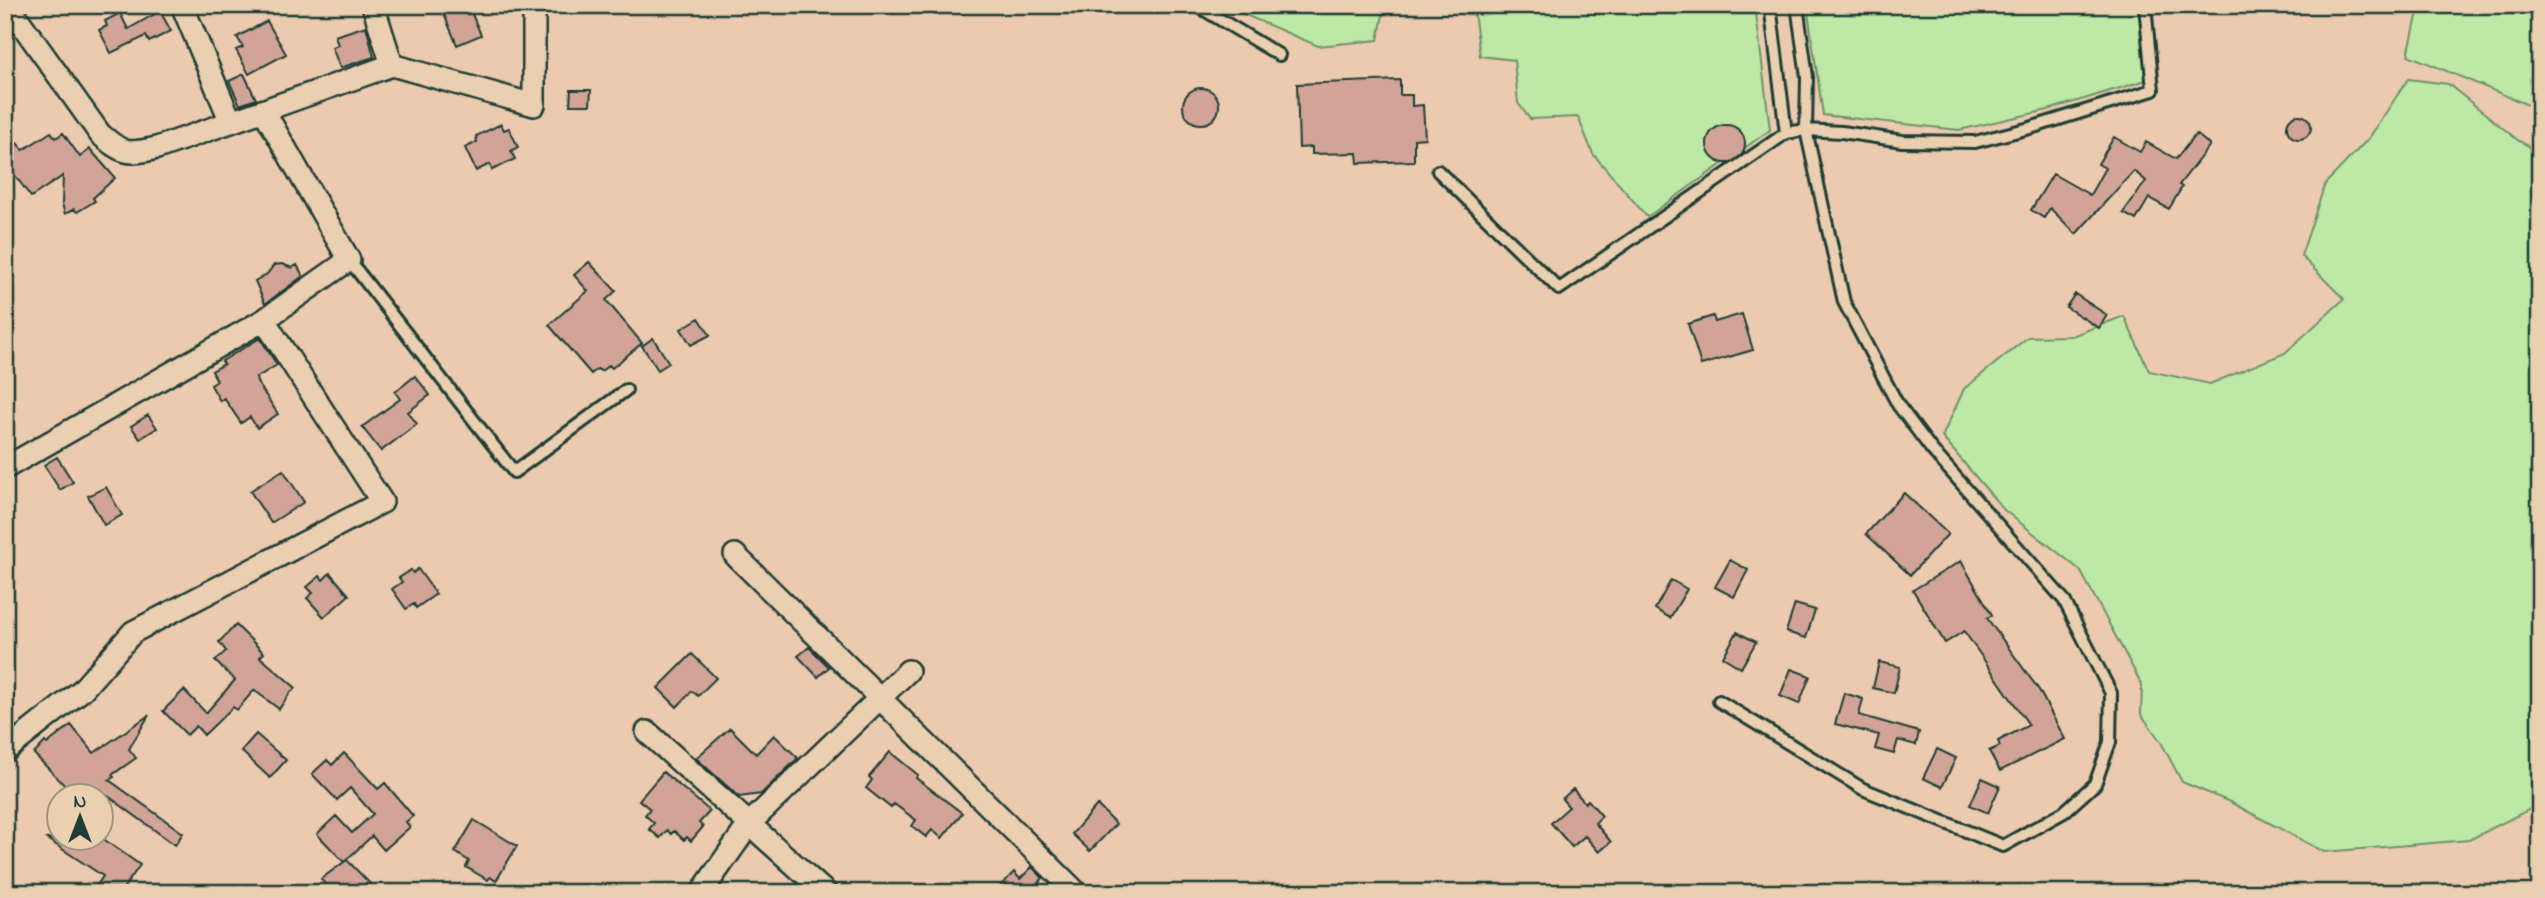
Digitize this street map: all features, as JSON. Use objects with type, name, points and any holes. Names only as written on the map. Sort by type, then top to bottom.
[{"type":"street","points":[[8,5],[100,134],[120,151],[140,152],[392,65],[534,105],[534,5]]},
{"type":"street","points":[[181,5],[231,122]]},
{"type":"street","points":[[373,5],[392,65]]},
{"type":"street","points":[[5,468],[264,320],[349,260],[264,111]]},
{"type":"street","points":[[5,751],[82,690],[133,632],[382,502],[264,320]]},
{"type":"street","points":[[735,555],[1077,893]]},
{"type":"street","points":[[701,893],[750,822],[908,671]]},
{"type":"street","points":[[647,732],[826,893]]},
{"type":"lane","points":[[1196,5],[1279,55]]},
{"type":"lane","points":[[1770,5],[1786,133]]},
{"type":"lane","points":[[1719,701],[1863,789],[2003,846],[2064,812],[2095,784],[2110,742],[2111,693],[2064,600],[1932,450],[1898,405],[1844,302],[1806,130],[1807,77],[1797,5]]},
{"type":"lane","points":[[1438,171],[1559,289],[1786,133],[1806,130],[1902,141],[1975,142],[2153,90],[2146,5]]},
{"type":"lane","points":[[349,260],[514,472],[625,390]]},
{"type":"green space","points":[[1222,5],[1385,5],[1378,40],[1318,46]]},
{"type":"green space","points":[[1473,5],[1755,5],[1770,130],[1647,217],[1593,154],[1578,117],[1530,119],[1518,103],[1514,60],[1480,56]]},
{"type":"green space","points":[[1807,5],[2144,5],[2156,77],[2048,110],[1959,130],[1823,115]]},
{"type":"green space","points":[[2416,5],[2540,5],[2540,110],[2408,55],[2418,12]]},
{"type":"green space","points":[[2408,79],[2448,84],[2519,141],[2540,152],[2540,602],[2530,612],[2540,625],[2540,804],[2469,840],[2324,852],[2230,802],[2182,782],[2161,742],[2141,714],[2142,685],[2080,570],[2004,510],[1942,437],[1964,389],[2028,337],[2072,336],[2124,316],[2149,371],[2210,384],[2285,353],[2344,299],[2301,256],[2325,184],[2369,138]]},
{"type":"building","points":[[458,5],[468,5],[481,35],[457,45],[443,12]]},
{"type":"building","points":[[160,11],[171,31],[149,42],[146,36],[111,53],[99,30],[107,26],[105,21],[120,13],[128,29]]},
{"type":"building","points":[[267,21],[286,54],[249,74],[236,50],[243,47],[237,37]]},
{"type":"building","points":[[366,26],[374,57],[340,68],[332,47],[338,45],[335,36]]},
{"type":"building","points":[[244,74],[256,99],[240,105],[229,81]]},
{"type":"building","points":[[1400,80],[1400,95],[1412,95],[1412,106],[1423,105],[1425,138],[1414,139],[1414,161],[1358,163],[1357,153],[1312,154],[1312,147],[1299,148],[1297,84]]},
{"type":"building","points":[[1201,88],[1214,93],[1219,106],[1214,119],[1201,124],[1188,119],[1183,106],[1188,93]]},
{"type":"building","points":[[571,90],[591,90],[590,105],[570,105]]},
{"type":"building","points":[[2299,115],[2310,122],[2311,127],[2304,138],[2299,139],[2288,132],[2287,127],[2294,116]]},
{"type":"building","points":[[501,124],[504,130],[509,128],[518,147],[511,151],[515,159],[492,170],[490,164],[476,171],[465,148],[477,142],[476,136]]},
{"type":"building","points":[[1726,125],[1739,131],[1745,144],[1739,157],[1726,163],[1713,157],[1707,144],[1713,131]]},
{"type":"building","points":[[51,132],[56,138],[63,133],[80,157],[90,149],[115,178],[93,198],[95,201],[77,212],[74,209],[65,214],[62,204],[63,176],[31,197],[5,162],[5,150],[15,141],[23,150]]},
{"type":"building","points":[[2196,134],[2210,145],[2179,185],[2182,187],[2169,209],[2149,198],[2136,220],[2123,213],[2146,181],[2134,171],[2076,234],[2050,208],[2044,218],[2031,210],[2053,174],[2090,195],[2105,168],[2098,164],[2114,137],[2140,152],[2146,142],[2176,159]]},
{"type":"building","points":[[589,262],[616,291],[606,300],[642,343],[612,368],[609,365],[591,374],[549,325],[588,291],[574,275]]},
{"type":"building","points":[[282,264],[292,268],[297,265],[303,276],[265,304],[255,281],[267,274],[274,265]]},
{"type":"building","points":[[2075,294],[2107,315],[2099,328],[2066,307]]},
{"type":"building","points":[[1742,314],[1753,350],[1701,365],[1688,324],[1713,316],[1715,322]]},
{"type":"building","points":[[699,318],[710,335],[691,345],[681,329]]},
{"type":"building","points":[[260,338],[277,365],[256,378],[278,414],[257,428],[250,417],[241,423],[224,398],[220,401],[211,385],[217,381],[212,371],[224,364],[222,361]]},
{"type":"building","points":[[653,338],[669,363],[658,370],[642,346]]},
{"type":"building","points":[[415,376],[430,395],[408,412],[417,424],[381,451],[362,427],[400,399],[395,392]]},
{"type":"building","points":[[148,415],[157,428],[140,439],[131,426]]},
{"type":"building","points":[[57,457],[73,482],[60,490],[44,465]]},
{"type":"building","points":[[283,470],[304,502],[271,523],[250,491]]},
{"type":"building","points":[[106,487],[122,515],[104,525],[88,496]]},
{"type":"building","points":[[1904,493],[1948,534],[1910,575],[1866,534]]},
{"type":"building","points":[[1730,560],[1748,570],[1734,597],[1715,587]]},
{"type":"building","points":[[1961,561],[1992,615],[1987,618],[2039,690],[2065,739],[2000,771],[1989,751],[2000,746],[1998,741],[2029,725],[1964,631],[1945,643],[1913,590]]},
{"type":"building","points":[[418,569],[436,594],[416,608],[414,604],[406,609],[392,589],[402,582],[399,578]]},
{"type":"building","points":[[330,573],[349,595],[324,617],[307,598],[313,593],[307,587],[320,576],[323,580]]},
{"type":"building","points":[[1671,580],[1687,589],[1670,618],[1655,609]]},
{"type":"building","points":[[1795,604],[1815,610],[1806,638],[1786,632]]},
{"type":"building","points":[[236,625],[264,653],[260,657],[296,688],[279,709],[254,690],[237,710],[233,707],[204,735],[196,726],[187,735],[163,711],[184,690],[206,713],[235,680],[215,661],[226,651],[219,642]]},
{"type":"building","points":[[1737,632],[1756,642],[1741,668],[1723,657]]},
{"type":"building","points":[[809,647],[829,667],[818,677],[798,656]]},
{"type":"building","points":[[692,654],[716,678],[698,696],[692,691],[677,707],[658,688]]},
{"type":"building","points":[[1879,662],[1900,667],[1894,693],[1873,688]]},
{"type":"building","points":[[1791,669],[1810,676],[1799,704],[1780,696]]},
{"type":"building","points":[[1844,693],[1863,699],[1859,715],[1919,732],[1916,745],[1898,740],[1894,754],[1875,749],[1879,735],[1835,724]]},
{"type":"building","points":[[149,715],[129,749],[136,758],[112,775],[114,777],[109,780],[112,782],[61,782],[34,754],[45,742],[47,744],[71,725],[94,753]]},
{"type":"building","points":[[730,728],[756,754],[774,735],[798,758],[761,794],[739,797],[696,758]]},
{"type":"building","points":[[256,734],[286,760],[270,778],[241,751]]},
{"type":"building","points":[[1937,749],[1956,758],[1942,787],[1923,778]]},
{"type":"building","points":[[890,752],[918,775],[916,778],[962,813],[942,838],[932,830],[926,837],[912,826],[916,820],[894,804],[891,808],[866,788],[872,780],[869,777]]},
{"type":"building","points":[[344,753],[378,789],[385,783],[413,816],[406,822],[410,827],[384,850],[372,836],[344,862],[317,834],[336,816],[352,833],[373,814],[350,788],[337,800],[312,774],[327,760],[332,765]]},
{"type":"building","points":[[663,772],[710,811],[699,823],[703,827],[691,841],[667,830],[660,838],[649,829],[654,823],[645,815],[650,809],[639,800]]},
{"type":"building","points":[[1982,778],[2000,786],[1988,813],[1970,805]]},
{"type":"building","points":[[116,785],[183,833],[175,845],[116,802]]},
{"type":"building","points":[[1573,789],[1585,803],[1588,800],[1602,816],[1595,823],[1611,842],[1599,852],[1585,836],[1572,847],[1551,823],[1569,807],[1562,799]]},
{"type":"building","points":[[1097,805],[1116,824],[1090,851],[1072,834]]},
{"type":"building","points":[[474,820],[517,846],[496,881],[490,877],[488,880],[466,867],[469,861],[455,852]]},
{"type":"building","points":[[116,848],[140,865],[120,893],[92,893],[103,876],[67,852],[116,852]]},
{"type":"building","points":[[347,860],[379,893],[332,893],[321,879]]},
{"type":"building","points":[[1032,867],[1043,878],[1032,890],[1035,893],[994,893],[1014,872],[1020,879]]}]
